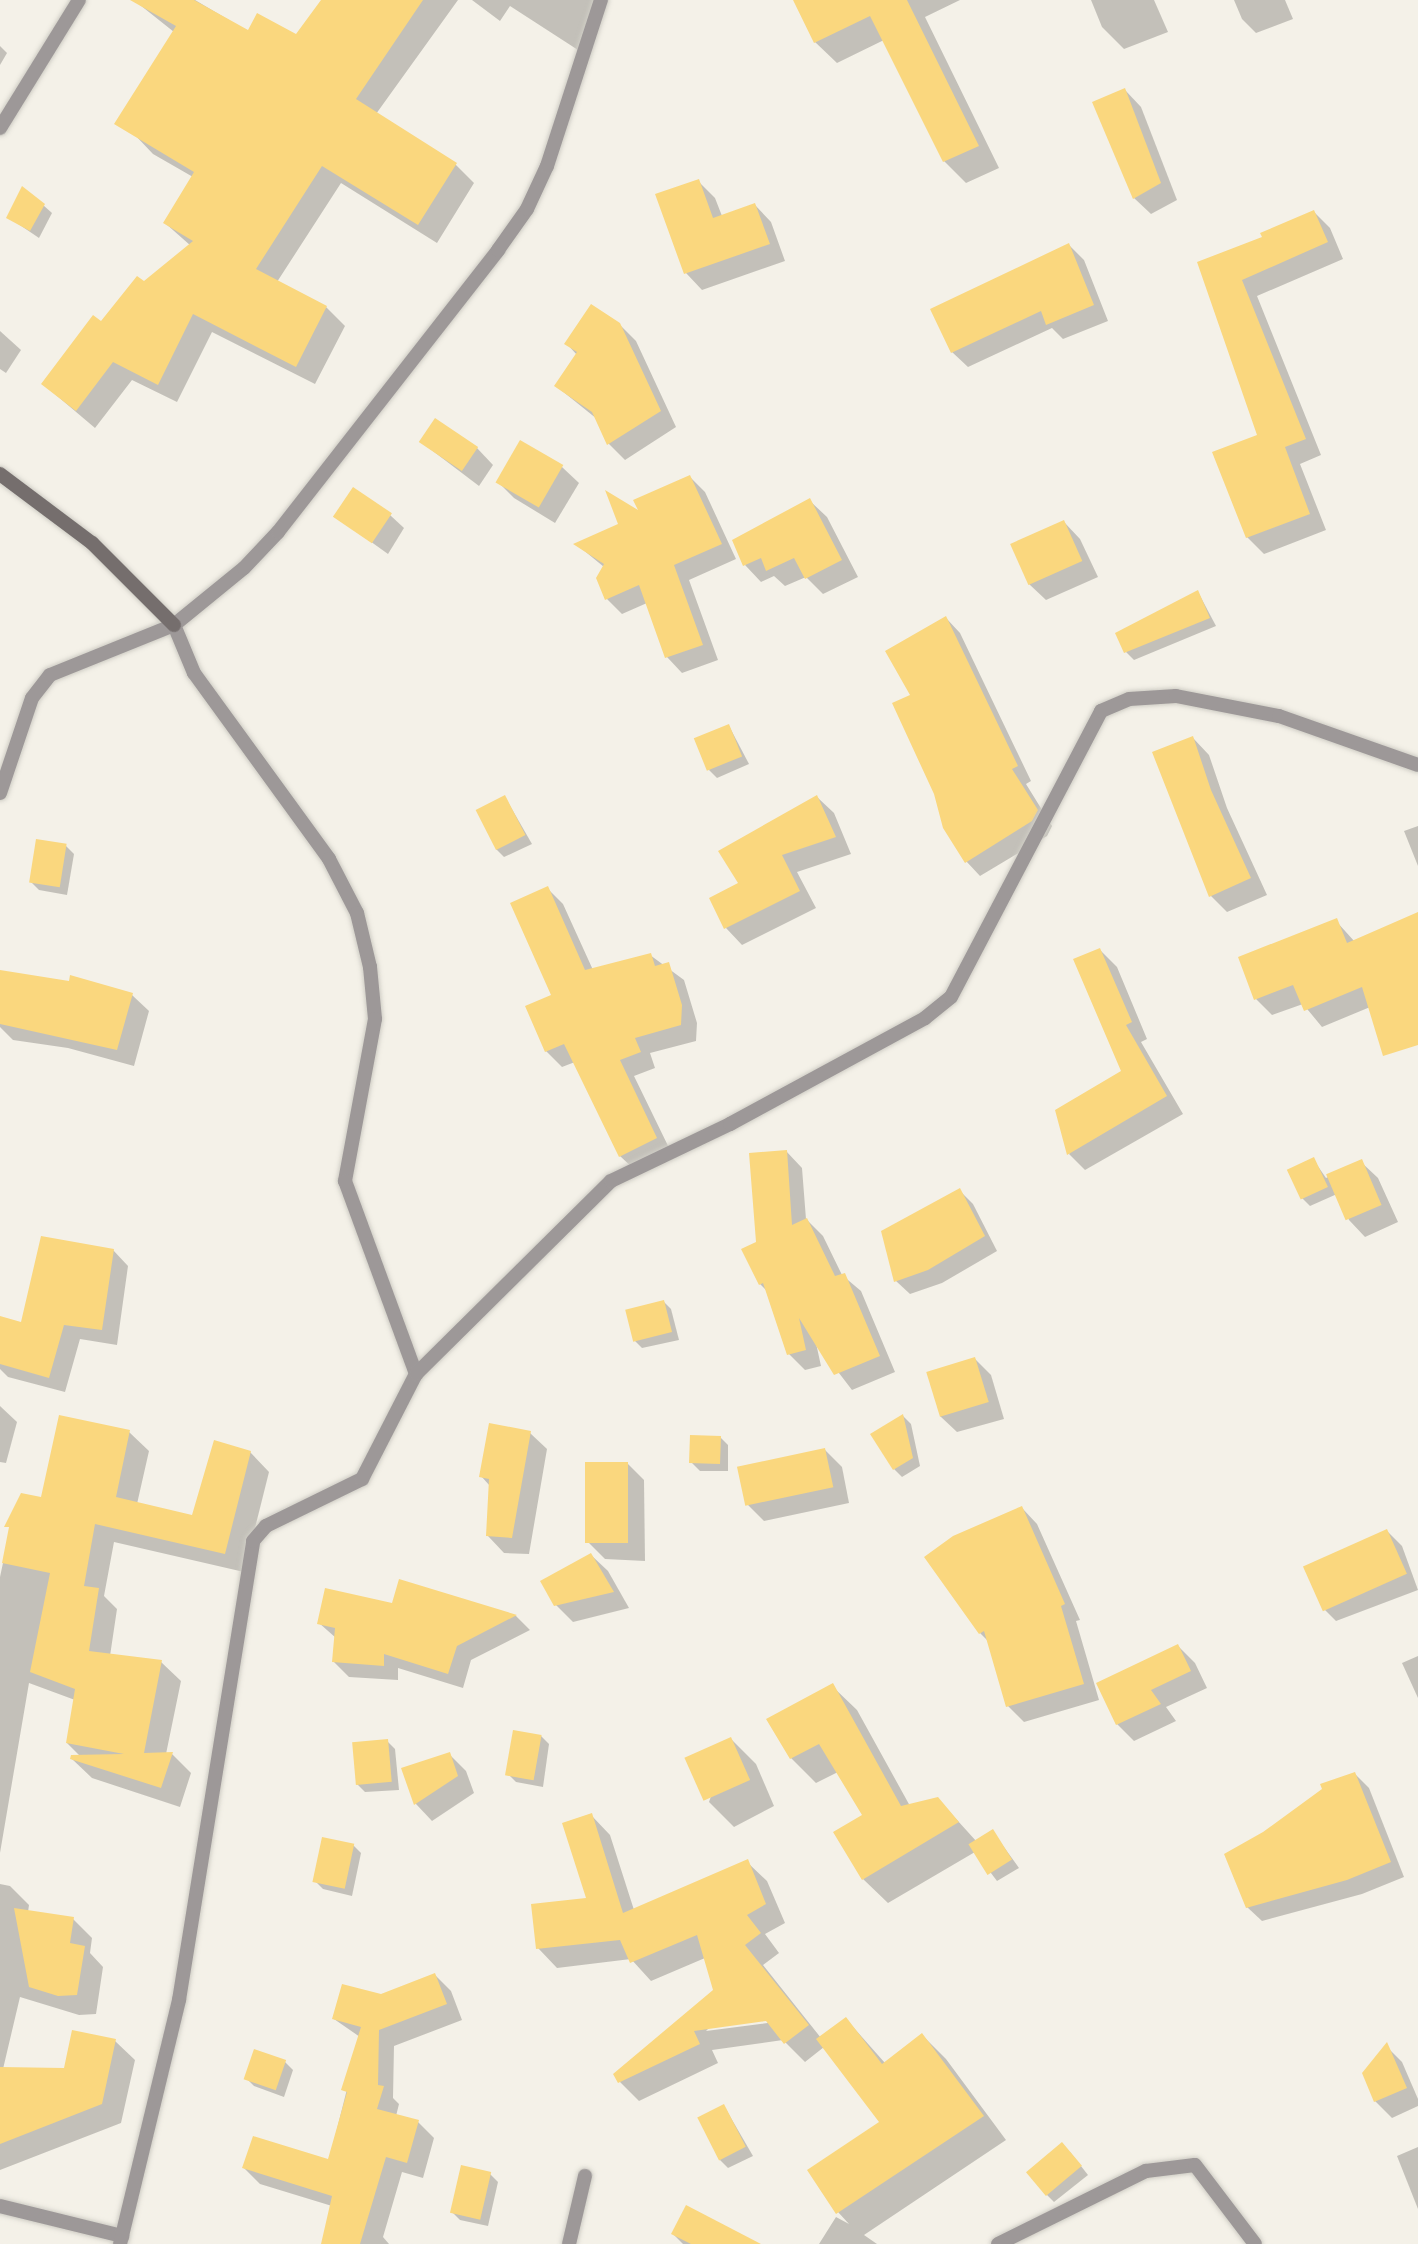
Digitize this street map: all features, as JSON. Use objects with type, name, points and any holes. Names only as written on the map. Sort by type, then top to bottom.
[{"type":"main road","points":[[0,474],[92,544],[174,625]]},
{"type":"street","points":[[0,128],[79,0]]},
{"type":"street","points":[[0,793],[32,698],[50,675],[174,625],[244,568],[278,533],[527,209],[547,166],[601,0]]},
{"type":"street","points":[[174,625],[194,673],[329,859],[357,913],[370,967],[375,1019],[345,1181],[416,1374]]},
{"type":"street","points":[[0,2206],[121,2240],[179,2000],[253,1541],[266,1526],[362,1479],[416,1374],[611,1181],[730,1124],[925,1018],[951,997],[1101,711],[1129,699],[1176,696],[1279,716],[1418,765]]},
{"type":"street","points":[[998,2244],[1146,2171],[1195,2165],[1255,2244]]},
{"type":"street","points":[[569,2244],[585,2176]]},
{"type":"building","points":[[130,0],[194,0],[248,30],[257,13],[296,34],[321,0],[423,0],[356,99],[457,163],[418,225],[322,166],[256,269],[327,306],[296,367],[193,314],[158,385],[113,362],[76,411],[41,384],[93,315],[101,321],[137,276],[144,281],[193,241],[163,223],[194,172],[114,124],[176,26]]},
{"type":"building","points":[[793,0],[907,0],[979,146],[943,162],[870,16],[814,43]]},
{"type":"building","points":[[1125,88],[1161,183],[1133,199],[1092,102]]},
{"type":"building","points":[[699,179],[713,218],[755,203],[770,244],[684,274],[655,194]]},
{"type":"building","points":[[22,186],[45,204],[30,231],[6,218]]},
{"type":"building","points":[[1314,210],[1328,242],[1242,280],[1306,439],[1285,447],[1310,514],[1246,538],[1212,452],[1257,435],[1197,262],[1262,237],[1260,233]]},
{"type":"building","points":[[1069,243],[1094,305],[1046,325],[1041,311],[951,353],[930,309]]},
{"type":"building","points":[[591,304],[620,323],[661,411],[607,445],[592,412],[554,386],[577,352],[564,344]]},
{"type":"building","points":[[435,418],[478,447],[462,471],[419,442]]},
{"type":"building","points":[[520,440],[563,465],[539,507],[496,482]]},
{"type":"building","points":[[690,475],[722,544],[674,565],[703,645],[665,658],[639,585],[605,600],[596,578],[604,564],[573,544],[618,524],[605,490],[638,510],[633,500]]},
{"type":"building","points":[[353,487],[392,513],[372,543],[333,517]]},
{"type":"building","points":[[810,498],[842,560],[805,579],[794,558],[766,571],[761,558],[743,566],[732,540]]},
{"type":"building","points":[[1064,520],[1082,561],[1028,585],[1010,544]]},
{"type":"building","points":[[1198,590],[1210,618],[1124,653],[1115,633]]},
{"type":"building","points":[[946,616],[1018,766],[1012,769],[1038,810],[1032,821],[965,863],[943,828],[934,794],[892,703],[910,695],[885,651]]},
{"type":"building","points":[[729,724],[742,756],[707,771],[694,738]]},
{"type":"building","points":[[1193,736],[1211,790],[1251,878],[1209,897],[1152,752]]},
{"type":"building","points":[[505,795],[525,835],[496,850],[476,810]]},
{"type":"building","points":[[817,795],[836,837],[782,855],[800,891],[724,929],[709,898],[738,883],[718,851]]},
{"type":"building","points":[[36,839],[67,844],[60,887],[29,882]]},
{"type":"building","points":[[548,886],[585,970],[651,953],[655,966],[669,962],[682,1005],[681,1025],[635,1038],[641,1052],[620,1060],[657,1138],[619,1157],[564,1044],[545,1052],[525,1006],[551,995],[510,903]]},
{"type":"building","points":[[1418,912],[1418,1045],[1383,1056],[1362,987],[1304,1011],[1293,985],[1254,1000],[1238,957],[1337,918],[1347,943]]},
{"type":"building","points":[[1100,948],[1132,1022],[1126,1025],[1167,1096],[1067,1155],[1055,1110],[1121,1071],[1073,959]]},
{"type":"building","points":[[0,970],[69,981],[70,975],[133,993],[117,1050],[0,1024]]},
{"type":"building","points":[[787,1150],[792,1225],[807,1218],[835,1276],[845,1273],[880,1356],[834,1375],[799,1318],[806,1350],[787,1355],[763,1283],[759,1285],[741,1249],[756,1242],[749,1153]]},
{"type":"building","points":[[1314,1157],[1328,1187],[1301,1200],[1287,1170]]},
{"type":"building","points":[[1362,1159],[1382,1205],[1346,1220],[1326,1174]]},
{"type":"building","points":[[960,1188],[985,1236],[928,1270],[894,1282],[881,1231]]},
{"type":"building","points":[[41,1236],[114,1249],[102,1330],[64,1325],[49,1378],[0,1364],[0,1316],[21,1322]]},
{"type":"building","points":[[664,1300],[672,1332],[633,1342],[625,1310]]},
{"type":"building","points":[[975,1357],[989,1402],[940,1417],[926,1372]]},
{"type":"building","points":[[903,1414],[913,1458],[893,1470],[870,1434]]},
{"type":"building","points":[[59,1415],[130,1430],[116,1497],[192,1515],[214,1440],[251,1451],[225,1554],[95,1524],[84,1586],[99,1588],[89,1651],[162,1660],[144,1753],[173,1752],[161,1788],[70,1759],[71,1755],[124,1754],[66,1743],[75,1689],[30,1672],[50,1573],[2,1563],[9,1527],[4,1527],[21,1493],[41,1497]]},
{"type":"building","points":[[489,1423],[531,1431],[512,1538],[486,1536],[489,1479],[479,1477]]},
{"type":"building","points":[[690,1435],[721,1436],[720,1464],[689,1463]]},
{"type":"building","points":[[825,1448],[833,1487],[745,1506],[737,1467]]},
{"type":"building","points":[[585,1462],[628,1462],[628,1543],[585,1543]]},
{"type":"building","points":[[1022,1506],[1065,1604],[1061,1606],[1084,1684],[1006,1707],[984,1631],[979,1634],[924,1557],[953,1536]]},
{"type":"building","points":[[1387,1529],[1407,1574],[1323,1611],[1303,1566]]},
{"type":"building","points":[[591,1553],[614,1592],[554,1606],[540,1581]]},
{"type":"building","points":[[399,1579],[517,1615],[457,1646],[448,1674],[384,1654],[384,1666],[332,1662],[335,1628],[317,1624],[325,1588],[392,1603]]},
{"type":"building","points":[[1178,1644],[1191,1671],[1151,1690],[1161,1704],[1116,1725],[1096,1683]]},
{"type":"building","points":[[833,1683],[901,1806],[938,1797],[959,1822],[862,1880],[833,1832],[862,1815],[819,1744],[790,1759],[766,1719]]},
{"type":"building","points":[[513,1730],[542,1735],[534,1780],[505,1775]]},
{"type":"building","points":[[731,1737],[750,1780],[704,1801],[684,1758]]},
{"type":"building","points":[[388,1739],[392,1782],[356,1785],[352,1742]]},
{"type":"building","points":[[450,1752],[458,1776],[414,1805],[401,1768]]},
{"type":"building","points":[[1355,1772],[1391,1862],[1347,1880],[1246,1908],[1224,1854],[1263,1832],[1322,1789],[1320,1784]]},
{"type":"building","points":[[592,1813],[623,1913],[748,1859],[766,1904],[747,1915],[761,1933],[745,1945],[809,2025],[784,2044],[766,2021],[694,2031],[700,2044],[618,2083],[613,2074],[713,1990],[697,1935],[630,1963],[620,1940],[536,1949],[531,1904],[586,1898],[562,1823]]},
{"type":"building","points":[[993,1829],[1012,1860],[987,1875],[968,1844]]},
{"type":"building","points":[[322,1837],[354,1844],[345,1889],[312,1882]]},
{"type":"building","points":[[14,1908],[74,1917],[70,1943],[85,1946],[77,1995],[58,1996],[29,1987]]},
{"type":"building","points":[[435,1973],[447,2004],[379,2030],[378,2085],[384,2086],[377,2109],[419,2120],[407,2163],[386,2157],[360,2244],[321,2244],[332,2196],[242,2168],[253,2136],[328,2159],[347,2092],[341,2090],[361,2027],[332,2019],[342,1984],[381,1994]]},
{"type":"building","points":[[846,2017],[882,2064],[922,2033],[984,2116],[836,2214],[807,2170],[879,2122],[816,2039]]},
{"type":"building","points":[[72,2030],[116,2039],[102,2104],[0,2144],[0,2067],[64,2068]]},
{"type":"building","points":[[1387,2042],[1407,2088],[1374,2102],[1362,2073]]},
{"type":"building","points":[[254,2049],[286,2060],[276,2090],[244,2079]]},
{"type":"building","points":[[724,2104],[746,2147],[719,2160],[697,2118]]},
{"type":"building","points":[[1062,2142],[1082,2166],[1046,2196],[1026,2172]]},
{"type":"building","points":[[461,2165],[491,2172],[480,2220],[450,2213]]},
{"type":"building","points":[[686,2205],[761,2244],[691,2244],[671,2234]]}]
